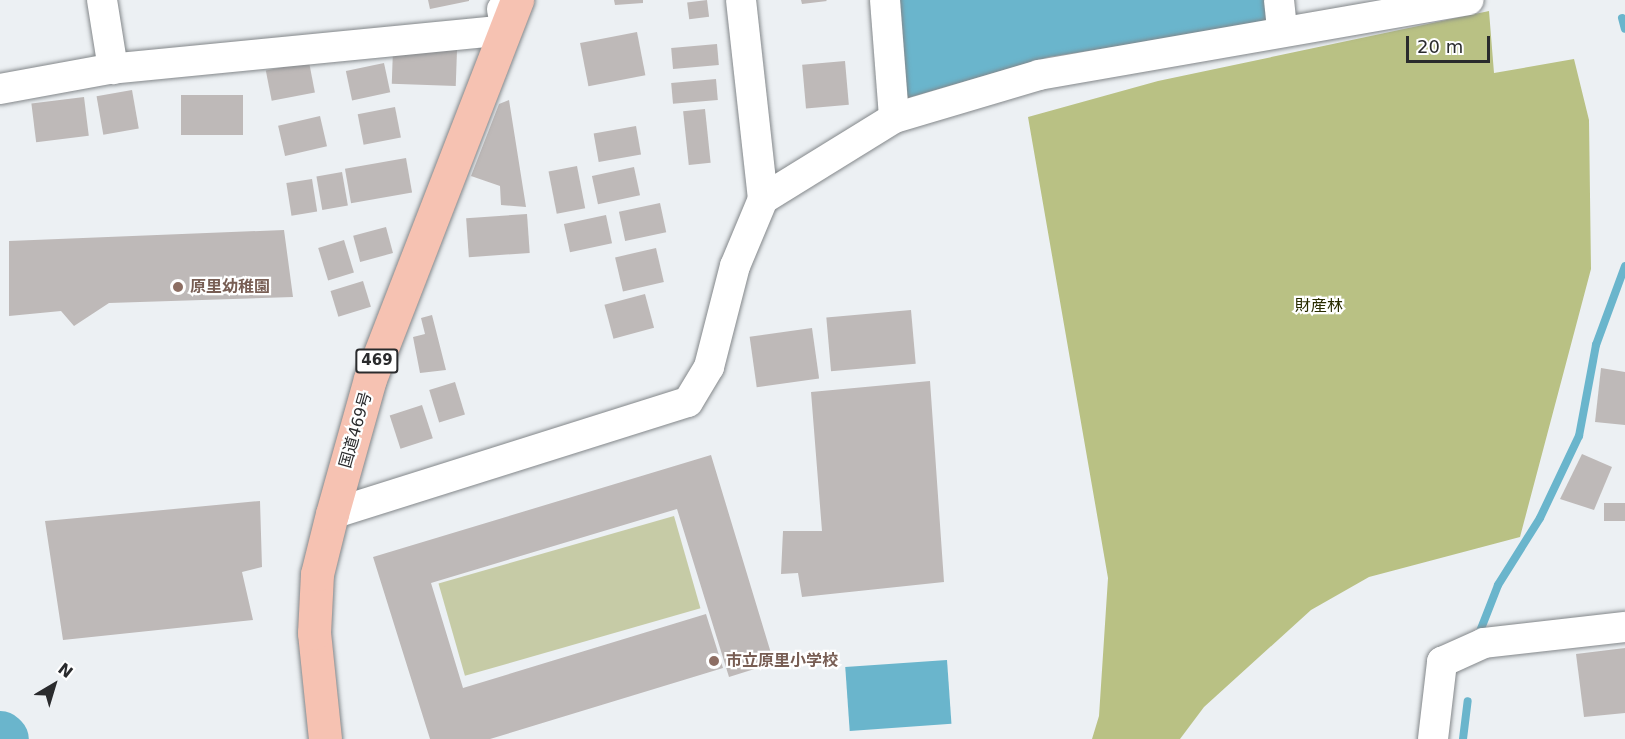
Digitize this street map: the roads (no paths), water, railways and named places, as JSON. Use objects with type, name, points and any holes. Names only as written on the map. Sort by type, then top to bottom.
[{"type":"highway","name":"国道469号","points":[[325,739],[314,633],[317,574],[332,514],[370,379],[508,10]]},
{"type":"street","points":[[102,0],[113,69]]},
{"type":"street","points":[[332,514],[688,402],[709,367],[735,266],[763,199],[741,0]]},
{"type":"street","points":[[885,0],[894,118]]},
{"type":"street","points":[[1279,0],[1282,31]]},
{"type":"street","points":[[763,199],[894,118],[1039,75],[1429,3],[1468,0]]},
{"type":"street","points":[[0,89],[113,69],[508,10]]},
{"type":"street","points":[[1433,739],[1443,662],[1484,643],[1625,627]]},
{"type":"water","points":[[897,0],[1266,0],[1268,23],[1049,57],[904,99]]},
{"type":"water","points":[[947,660],[951,724],[850,731],[845,667]]},
{"type":"waterway","points":[[1622,18],[1625,29]]},
{"type":"waterway","points":[[1477,639],[1498,585],[1540,518],[1579,436],[1596,345],[1625,266]]},
{"type":"waterway","points":[[1463,739],[1468,701]]},
{"type":"waterway","points":[[0,736],[3,739]]},
{"type":"place","name":"原里幼稚園","points":[[178,287]]},
{"type":"place","name":"市立原里小学校","points":[[714,661]]},
{"type":"park label","name":"財産林","points":[[1319,306]]}]
